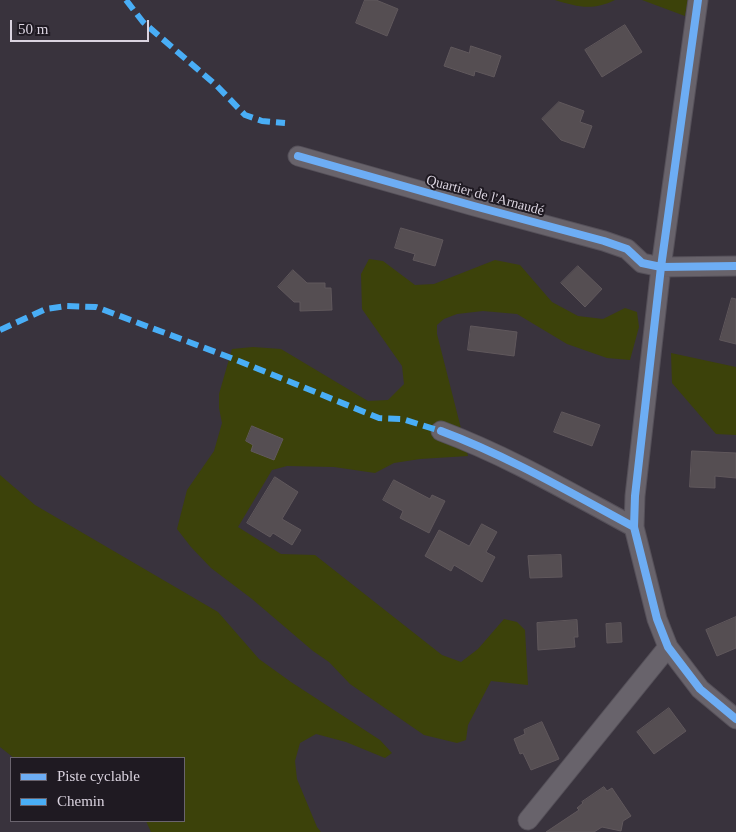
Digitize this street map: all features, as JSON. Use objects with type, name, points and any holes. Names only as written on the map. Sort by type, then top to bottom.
[{"type":"street","points":[[698,0],[662,267],[635,496],[634,527],[657,619],[668,647],[700,688],[736,719]]},
{"type":"street","name":"Quartier de l'Arnaudé","points":[[298,156],[474,206],[604,240],[627,250],[642,263],[662,267],[736,266]]},
{"type":"street","points":[[441,431],[474,443],[514,462],[634,527]]},
{"type":"street","points":[[528,820],[668,647]]},
{"type":"green space","points":[[555,0],[615,0],[599,6],[585,7]]},
{"type":"green space","points":[[642,0],[688,0],[685,16]]},
{"type":"green space","points":[[369,259],[383,261],[415,285],[434,284],[495,260],[520,265],[552,302],[578,316],[603,319],[625,308],[637,312],[639,327],[630,360],[607,358],[567,344],[517,314],[483,311],[457,314],[444,319],[437,325],[437,334],[468,456],[420,459],[394,463],[375,473],[334,467],[287,466],[272,470],[238,527],[281,554],[315,555],[442,655],[461,662],[478,649],[504,619],[517,622],[525,630],[528,685],[491,681],[468,725],[466,740],[457,743],[424,735],[350,684],[329,662],[211,568],[177,529],[187,490],[214,451],[222,423],[219,394],[232,349],[253,347],[281,349],[368,401],[388,400],[404,384],[402,366],[362,309],[361,274]]},
{"type":"green space","points":[[671,353],[736,367],[736,435],[716,434],[672,383]]},
{"type":"green space","points":[[0,475],[35,505],[218,612],[259,659],[380,740],[392,753],[385,758],[346,742],[316,734],[300,743],[295,761],[297,779],[317,827],[321,832],[151,832],[146,822],[185,822],[185,757],[13,757],[0,747]]},
{"type":"building","points":[[365,0],[376,0],[398,9],[387,36],[356,23]]},
{"type":"building","points":[[625,25],[642,52],[602,77],[585,50]]},
{"type":"building","points":[[471,46],[501,56],[494,77],[475,71],[474,76],[444,66],[451,47],[469,53]]},
{"type":"building","points":[[559,102],[584,111],[580,122],[592,126],[584,148],[561,140],[542,119]]},
{"type":"building","points":[[401,228],[443,240],[435,266],[413,260],[415,254],[395,248]]},
{"type":"building","points":[[578,266],[602,289],[585,307],[561,283]]},
{"type":"building","points":[[293,270],[307,283],[325,283],[325,288],[331,288],[332,310],[300,311],[300,302],[294,302],[278,287]]},
{"type":"building","points":[[732,298],[736,299],[736,344],[720,340]]},
{"type":"building","points":[[471,326],[517,332],[514,356],[468,350]]},
{"type":"building","points":[[562,412],[600,425],[592,446],[554,432]]},
{"type":"building","points":[[252,426],[283,439],[274,460],[251,451],[253,445],[246,441]]},
{"type":"building","points":[[692,451],[736,453],[736,478],[715,476],[715,488],[690,487]]},
{"type":"building","points":[[275,477],[298,492],[282,519],[301,530],[292,545],[273,533],[270,537],[247,523]]},
{"type":"building","points":[[394,480],[430,499],[432,495],[445,501],[429,533],[400,518],[403,511],[383,500]]},
{"type":"building","points":[[482,524],[497,532],[486,552],[495,557],[482,582],[454,565],[451,571],[425,556],[439,530],[469,546]]},
{"type":"building","points":[[561,555],[562,577],[530,578],[528,556]]},
{"type":"building","points":[[736,617],[736,648],[717,656],[706,630]]},
{"type":"building","points":[[577,620],[578,637],[574,637],[575,647],[538,650],[537,623]]},
{"type":"building","points":[[621,623],[622,642],[607,643],[606,624]]},
{"type":"building","points":[[669,708],[686,731],[654,754],[637,732]]},
{"type":"building","points":[[542,722],[559,759],[531,770],[523,753],[520,754],[514,739],[525,734],[524,730]]},
{"type":"building","points":[[604,787],[607,791],[612,788],[631,816],[623,821],[621,831],[602,827],[594,832],[546,832],[579,810],[577,808],[582,802]]},
{"type":"marked path","points":[[126,0],[143,22],[217,86],[245,115],[262,121],[285,123]]},
{"type":"marked path","points":[[0,330],[46,309],[67,306],[96,307],[234,359],[379,418],[402,419],[441,431]]},
{"type":"cycle path","points":[[698,0],[661,267],[635,496],[634,527],[657,619],[668,647],[700,689],[736,719]]},
{"type":"cycle path","points":[[298,156],[604,241],[627,249],[642,263],[661,267],[736,266]]},
{"type":"cycle path","points":[[441,431],[515,463],[634,527]]}]
